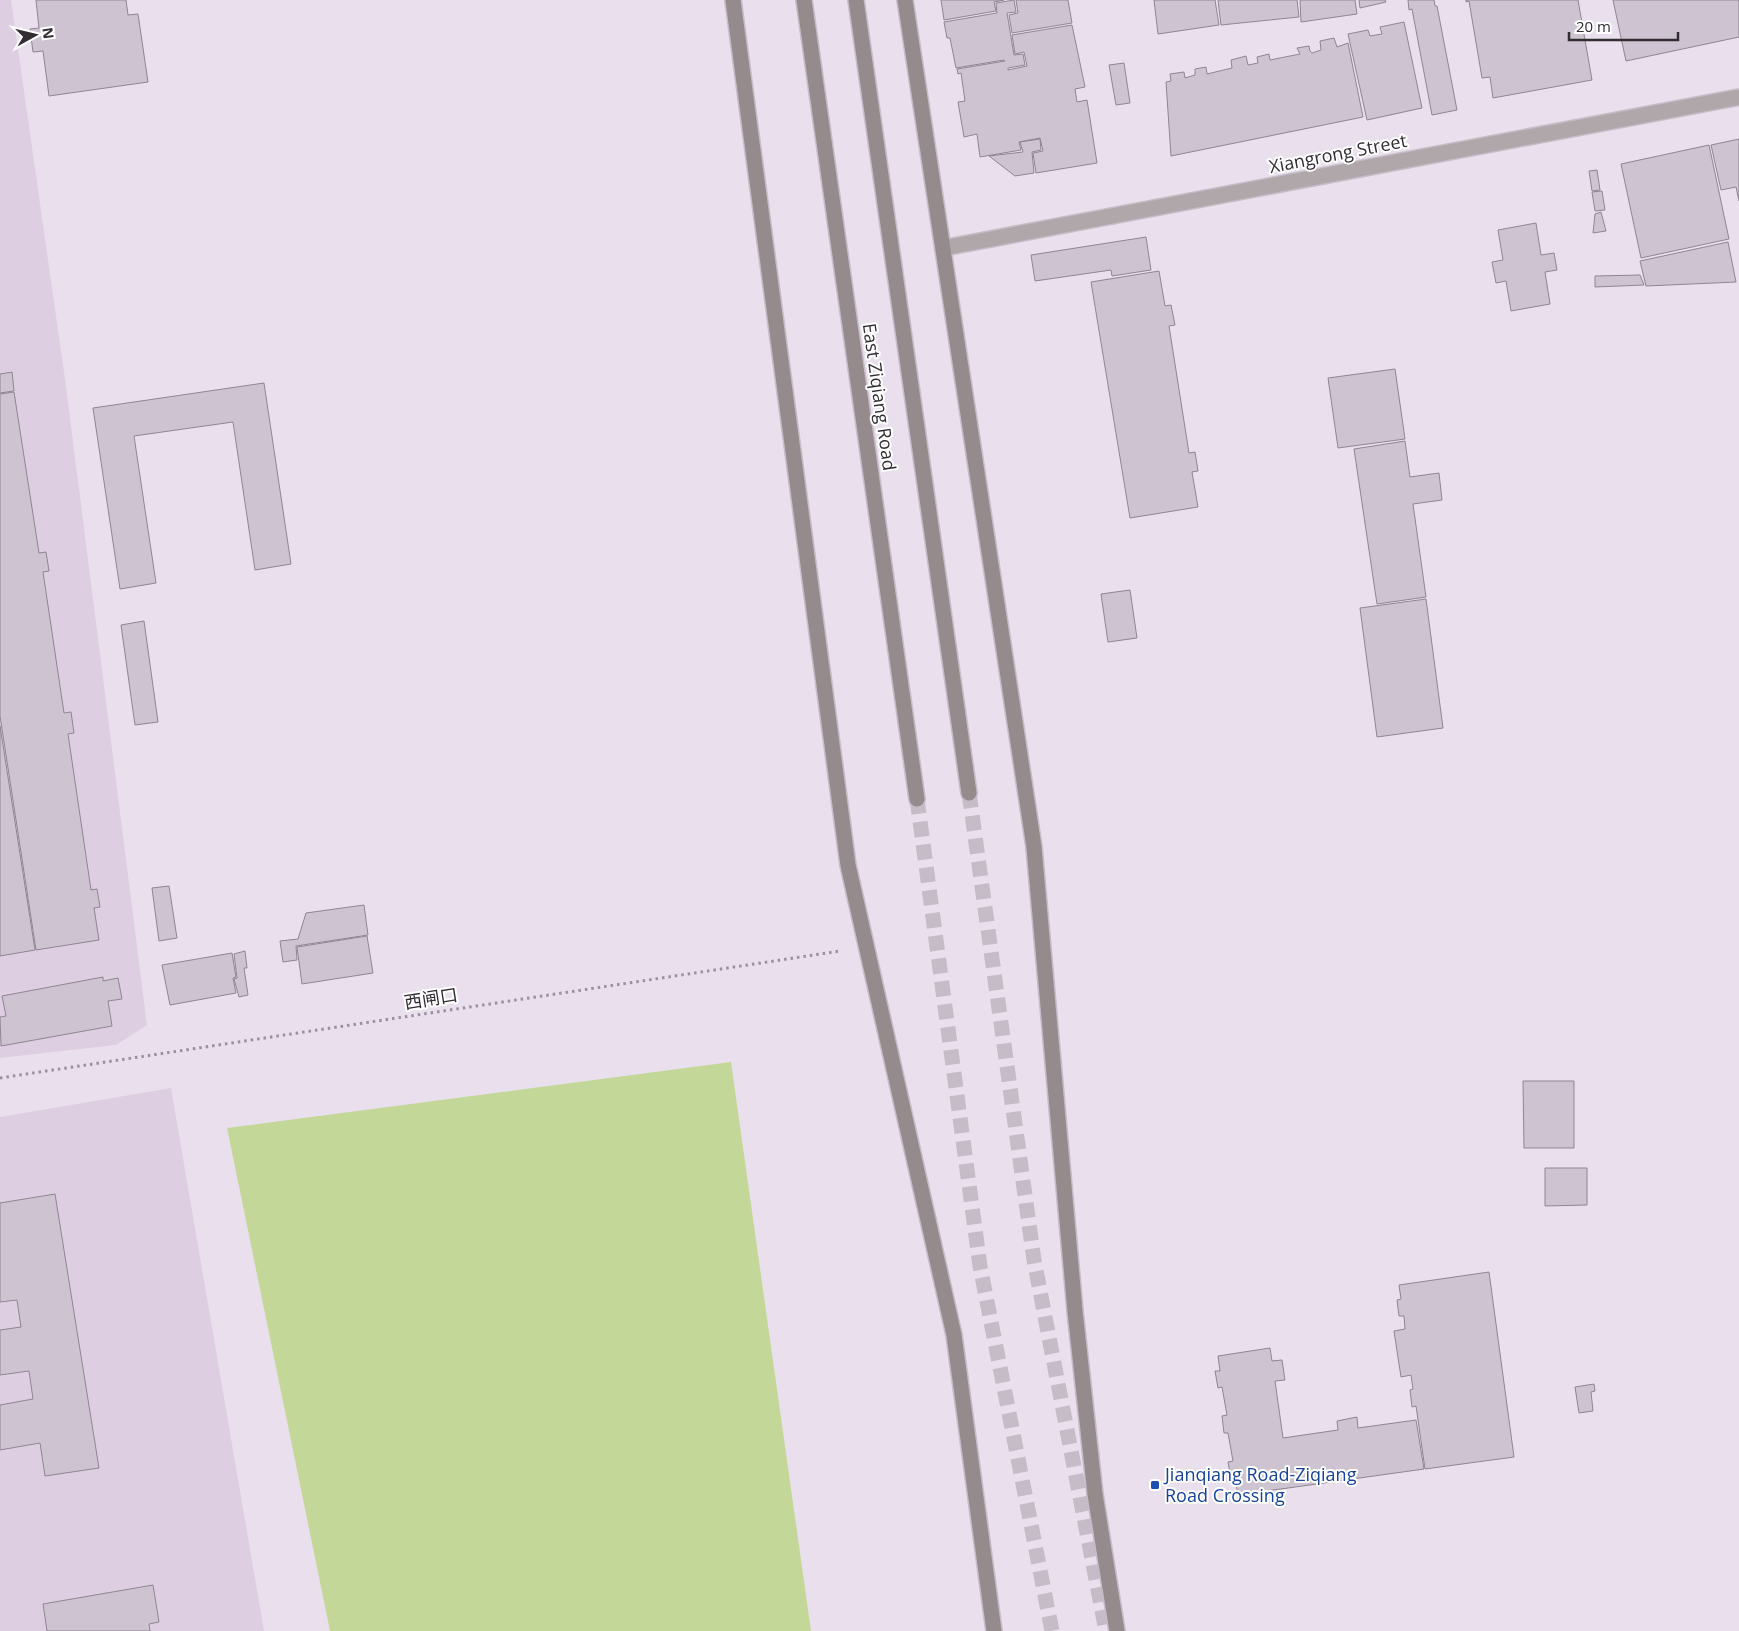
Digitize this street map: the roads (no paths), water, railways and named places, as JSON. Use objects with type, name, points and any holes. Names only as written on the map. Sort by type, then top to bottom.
[{"type":"main road","points":[[733,0],[848,865],[954,1334],[994,1631]]},
{"type":"main road","name":"East Ziqiang Road","points":[[804,0],[917,799]]},
{"type":"main road","name":"East Ziqiang Road","points":[[856,0],[969,793]]},
{"type":"main road","points":[[905,0],[1034,846],[1075,1311],[1095,1494],[1117,1631]]},
{"type":"street","name":"Xiangrong Street","points":[[943,248],[1739,96]]},
{"type":"tunnel","points":[[969,793],[1034,1260],[1106,1631]]},
{"type":"tunnel","points":[[917,799],[980,1266],[1052,1631]]},
{"type":"place","name":"Jianqiang Road-Ziqiang Road Crossing","points":[[1155,1485]]}]
